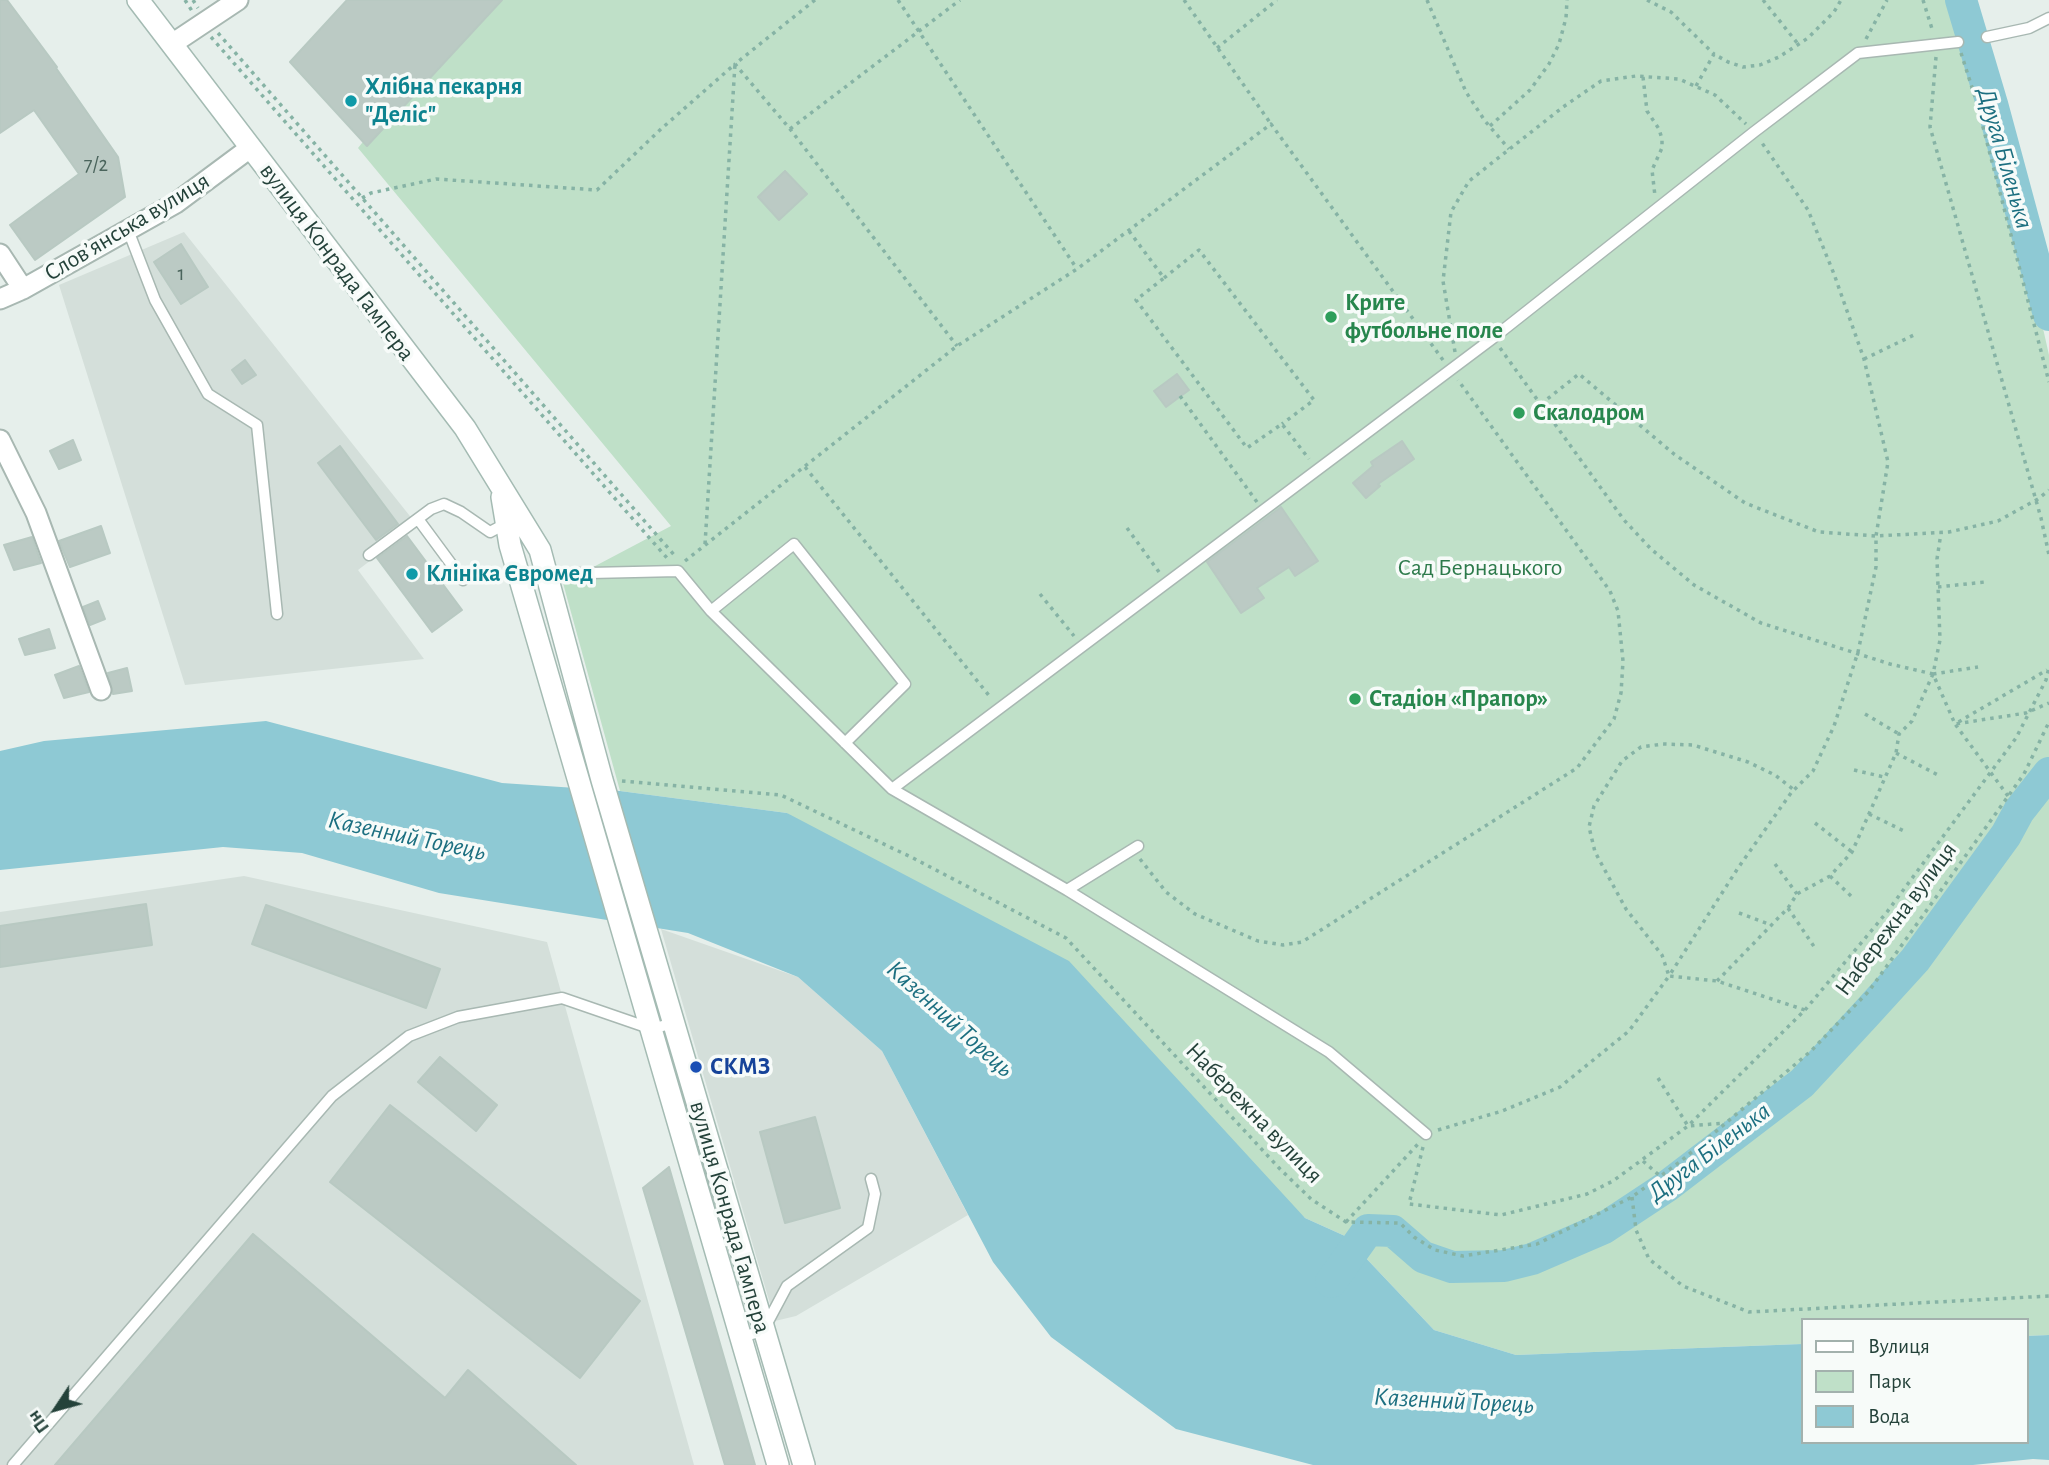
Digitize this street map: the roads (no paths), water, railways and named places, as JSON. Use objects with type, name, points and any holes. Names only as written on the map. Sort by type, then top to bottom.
[{"type":"main road","name":"вулиця Конрада Гампера","points":[[138,0],[465,428],[540,550],[602,780],[804,1465]]},
{"type":"main road","name":"вулиця Конрада Гампера","points":[[499,482],[508,537],[778,1465]]},
{"type":"street","points":[[172,44],[238,0]]},
{"type":"street","name":"Слов’янська вулиця","points":[[0,299],[23,289],[176,203],[250,148]]},
{"type":"street","points":[[0,254],[23,289]]},
{"type":"street","points":[[0,440],[36,513],[101,690]]},
{"type":"lane","points":[[1987,37],[2029,28],[2049,18]]},
{"type":"lane","points":[[892,789],[1493,338],[1754,132],[1858,54],[1958,42]]},
{"type":"lane","points":[[128,230],[155,300],[208,394],[257,425],[277,614]]},
{"type":"lane","points":[[369,555],[430,509],[444,504],[490,532],[507,523]]},
{"type":"lane","points":[[418,519],[463,580]]},
{"type":"lane","points":[[711,611],[794,544],[905,684],[845,743]]},
{"type":"lane","points":[[520,579],[546,574],[678,571],[711,611],[892,789],[1067,890],[1329,1052],[1426,1135]]},
{"type":"lane","points":[[1067,890],[1135,848]]},
{"type":"lane","points":[[13,1465],[332,1096],[409,1036],[458,1017],[562,998],[652,1029],[673,1023]]},
{"type":"lane","points":[[741,1336],[763,1331],[787,1286],[868,1228],[875,1194],[871,1180]]},
{"type":"water","name":"Казенний Торець","points":[[266,721],[502,783],[620,791],[787,813],[1069,961],[1305,1218],[1345,1236],[1434,1330],[1516,1355],[1800,1344],[1800,1444],[2028,1444],[2028,1336],[2049,1335],[2049,1460],[1973,1465],[1313,1465],[1176,1429],[1051,1337],[993,1262],[882,1051],[798,977],[688,933],[439,893],[302,853],[223,847],[0,870],[0,751],[44,741]]},
{"type":"waterway","name":"Друга Біленька","points":[[1961,0],[2049,315]]},
{"type":"waterway","name":"Друга Біленька","points":[[1331,1282],[1368,1230],[1393,1231],[1423,1257],[1452,1267],[1504,1266],[1532,1259],[1604,1228],[1666,1187],[1802,1083],[1865,1015],[1915,960],[2006,835],[2019,811],[2049,773]]},
{"type":"place","name":"Хлібна пекарня \"Деліс\"","points":[[351,101]]},
{"type":"place","name":"Крите футбольне поле","points":[[1331,317]]},
{"type":"place","name":"Скалодром","points":[[1519,413]]},
{"type":"place","name":"Клініка Євромед","points":[[412,574]]},
{"type":"place","name":"Стадіон «Прапор»","points":[[1355,699]]},
{"type":"place","name":"СКМЗ","points":[[696,1067]]},
{"type":"park label","name":"Сад Бернацького","points":[[1480,568]]}]
